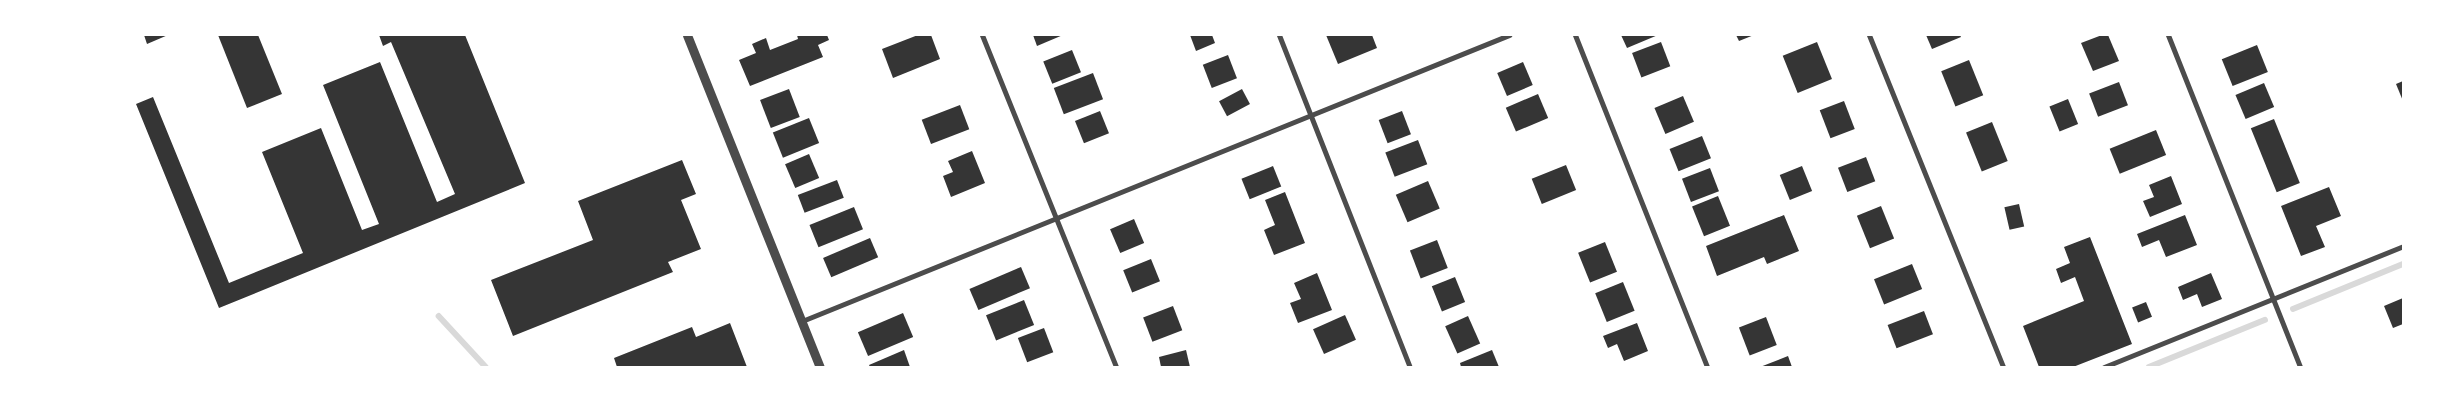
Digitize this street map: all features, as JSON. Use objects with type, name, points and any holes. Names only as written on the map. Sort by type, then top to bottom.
[{"type":"street","points":[[687,35],[820,367]]},
{"type":"street","points":[[982,35],[1116,367]]},
{"type":"street","points":[[1279,35],[1410,367]]},
{"type":"street","points":[[802,321],[1509,35]]},
{"type":"street","points":[[1575,35],[1707,367]]},
{"type":"street","points":[[1869,35],[2003,367]]},
{"type":"street","points":[[2168,35],[2300,367]]},
{"type":"street","points":[[2104,367],[2403,246]]},
{"type":"building","points":[[144,35],[168,35],[147,44]]},
{"type":"building","points":[[218,35],[258,35],[282,94],[247,108]]},
{"type":"building","points":[[379,35],[465,35],[525,183],[219,308],[136,104],[153,97],[229,283],[303,253],[262,152],[321,128],[362,230],[379,224],[323,85],[380,62],[437,202],[455,194],[391,42],[383,46]]},
{"type":"building","points":[[797,35],[827,35],[829,40],[818,45],[823,57],[750,86],[739,60],[756,53],[752,44],[766,38],[770,50],[798,39]]},
{"type":"building","points":[[918,35],[931,35],[940,59],[893,78],[882,49]]},
{"type":"building","points":[[1033,35],[1063,35],[1037,46]]},
{"type":"building","points":[[1190,35],[1212,35],[1215,43],[1196,51]]},
{"type":"building","points":[[1326,35],[1372,35],[1377,48],[1338,64]]},
{"type":"building","points":[[1621,35],[1658,35],[1627,48]]},
{"type":"building","points":[[1736,35],[1754,35],[1739,41]]},
{"type":"building","points":[[1926,35],[1960,35],[1961,37],[1932,49]]},
{"type":"building","points":[[2102,35],[2108,35],[2119,61],[2093,71],[2081,43]]},
{"type":"building","points":[[1661,42],[1670,66],[1641,77],[1632,53]]},
{"type":"building","points":[[1817,42],[1832,79],[1798,93],[1783,56]]},
{"type":"building","points":[[2257,45],[2268,72],[2233,86],[2222,59]]},
{"type":"building","points":[[1072,50],[1081,72],[1052,84],[1043,62]]},
{"type":"building","points":[[1228,55],[1237,78],[1212,88],[1203,65]]},
{"type":"building","points":[[1969,60],[1983,95],[1955,106],[1941,71]]},
{"type":"building","points":[[1523,62],[1533,85],[1507,96],[1497,73]]},
{"type":"building","points":[[1093,73],[1103,99],[1064,114],[1054,88]]},
{"type":"building","points":[[2403,81],[2403,101],[2396,84]]},
{"type":"building","points":[[2119,82],[2128,105],[2098,117],[2089,93]]},
{"type":"building","points":[[2264,83],[2274,107],[2246,119],[2235,95]]},
{"type":"building","points":[[789,89],[800,117],[771,128],[760,100]]},
{"type":"building","points":[[1242,89],[1250,104],[1227,116],[1219,101]]},
{"type":"building","points":[[1538,94],[1548,118],[1516,132],[1506,108]]},
{"type":"building","points":[[1683,96],[1694,122],[1665,134],[1654,108]]},
{"type":"building","points":[[2068,99],[2078,124],[2060,132],[2049,106]]},
{"type":"building","points":[[1844,101],[1855,129],[1830,138],[1820,110]]},
{"type":"building","points":[[960,105],[969,129],[931,144],[922,120]]},
{"type":"building","points":[[1100,111],[1109,133],[1084,143],[1075,121]]},
{"type":"building","points":[[1402,111],[1411,134],[1388,143],[1379,120]]},
{"type":"building","points":[[809,118],[819,143],[783,158],[773,133]]},
{"type":"building","points":[[2274,119],[2300,183],[2277,192],[2251,128]]},
{"type":"building","points":[[1992,122],[2008,161],[1982,171],[1966,132]]},
{"type":"building","points":[[2156,130],[2166,155],[2120,174],[2110,149]]},
{"type":"building","points":[[1702,136],[1711,158],[1679,171],[1670,149]]},
{"type":"building","points":[[1418,140],[1427,164],[1395,177],[1385,153]]},
{"type":"building","points":[[972,151],[985,183],[951,197],[943,176],[953,172],[948,161]]},
{"type":"building","points":[[809,154],[819,178],[795,188],[785,164]]},
{"type":"building","points":[[1866,157],[1875,181],[1847,192],[1838,168]]},
{"type":"building","points":[[682,160],[696,194],[681,200],[701,249],[668,262],[673,272],[513,336],[491,280],[593,240],[578,201]]},
{"type":"building","points":[[1566,165],[1576,190],[1542,204],[1532,179]]},
{"type":"building","points":[[1273,166],[1281,186],[1250,199],[1241,179]]},
{"type":"building","points":[[1802,166],[1812,191],[1790,200],[1780,175]]},
{"type":"building","points":[[1710,168],[1719,191],[1691,202],[1682,179]]},
{"type":"building","points":[[2171,176],[2182,204],[2150,217],[2143,201],[2154,197],[2149,185]]},
{"type":"building","points":[[837,180],[844,198],[805,213],[798,195]]},
{"type":"building","points":[[1428,181],[1440,209],[1408,222],[1396,195]]},
{"type":"building","points":[[2329,187],[2341,216],[2316,226],[2325,247],[2301,256],[2281,206]]},
{"type":"building","points":[[1285,192],[1305,243],[1274,255],[1264,230],[1275,225],[1265,200]]},
{"type":"building","points":[[1718,196],[1730,226],[1704,236],[1692,206]]},
{"type":"building","points":[[2019,204],[2024,226],[2010,230],[2004,207]]},
{"type":"building","points":[[1881,206],[1894,238],[1870,248],[1857,216]]},
{"type":"building","points":[[854,207],[863,229],[818,247],[809,225]]},
{"type":"building","points":[[1784,215],[1799,251],[1767,264],[1764,257],[1717,276],[1706,246]]},
{"type":"building","points":[[2185,215],[2197,245],[2166,257],[2159,240],[2142,247],[2137,234]]},
{"type":"building","points":[[1134,219],[1144,243],[1120,253],[1110,229]]},
{"type":"building","points":[[2090,237],[2132,344],[2073,367],[2039,367],[2023,326],[2084,301],[2075,277],[2061,283],[2056,269],[2070,263],[2064,247]]},
{"type":"building","points":[[870,238],[878,257],[831,277],[823,258]]},
{"type":"building","points":[[1437,240],[1448,268],[1421,278],[1410,250]]},
{"type":"building","points":[[1605,242],[1617,272],[1590,283],[1578,253]]},
{"type":"building","points":[[1151,259],[1160,281],[1132,292],[1123,270]]},
{"type":"building","points":[[1912,264],[1922,289],[1884,304],[1874,279]]},
{"type":"building","points":[[1021,267],[1030,288],[978,310],[969,289]]},
{"type":"building","points":[[1317,273],[1332,310],[1298,323],[1290,303],[1301,299],[1294,283]]},
{"type":"building","points":[[2211,273],[2222,299],[2202,307],[2197,294],[2183,300],[2178,287]]},
{"type":"building","points":[[1455,277],[1465,302],[1442,311],[1432,286]]},
{"type":"building","points":[[1623,282],[1635,311],[1607,322],[1595,293]]},
{"type":"building","points":[[2403,298],[2403,324],[2393,328],[2384,306]]},
{"type":"building","points":[[1024,300],[1034,325],[996,340],[986,315]]},
{"type":"building","points":[[2146,302],[2152,317],[2138,322],[2132,308]]},
{"type":"building","points":[[1173,306],[1182,330],[1152,342],[1143,317]]},
{"type":"building","points":[[1924,311],[1933,334],[1897,348],[1888,325]]},
{"type":"building","points":[[903,313],[913,337],[868,356],[858,332]]},
{"type":"building","points":[[1345,315],[1356,340],[1324,354],[1313,329]]},
{"type":"building","points":[[1468,316],[1480,343],[1457,354],[1445,326]]},
{"type":"building","points":[[1766,317],[1777,345],[1750,355],[1739,327]]},
{"type":"building","points":[[730,323],[747,367],[617,367],[614,358],[692,327],[696,337]]},
{"type":"building","points":[[1637,323],[1648,351],[1624,361],[1617,344],[1608,348],[1603,336]]},
{"type":"building","points":[[1044,328],[1053,352],[1027,362],[1018,338]]},
{"type":"building","points":[[904,350],[910,367],[870,367],[869,365]]},
{"type":"building","points":[[1186,350],[1190,367],[1161,367],[1159,357]]},
{"type":"building","points":[[1492,350],[1499,367],[1461,367],[1460,363]]},
{"type":"building","points":[[1788,356],[1792,367],[1760,367]]},
{"type":"waterway","points":[[2293,309],[2403,264]]},
{"type":"waterway","points":[[439,316],[486,367]]},
{"type":"waterway","points":[[2149,367],[2265,320]]}]
